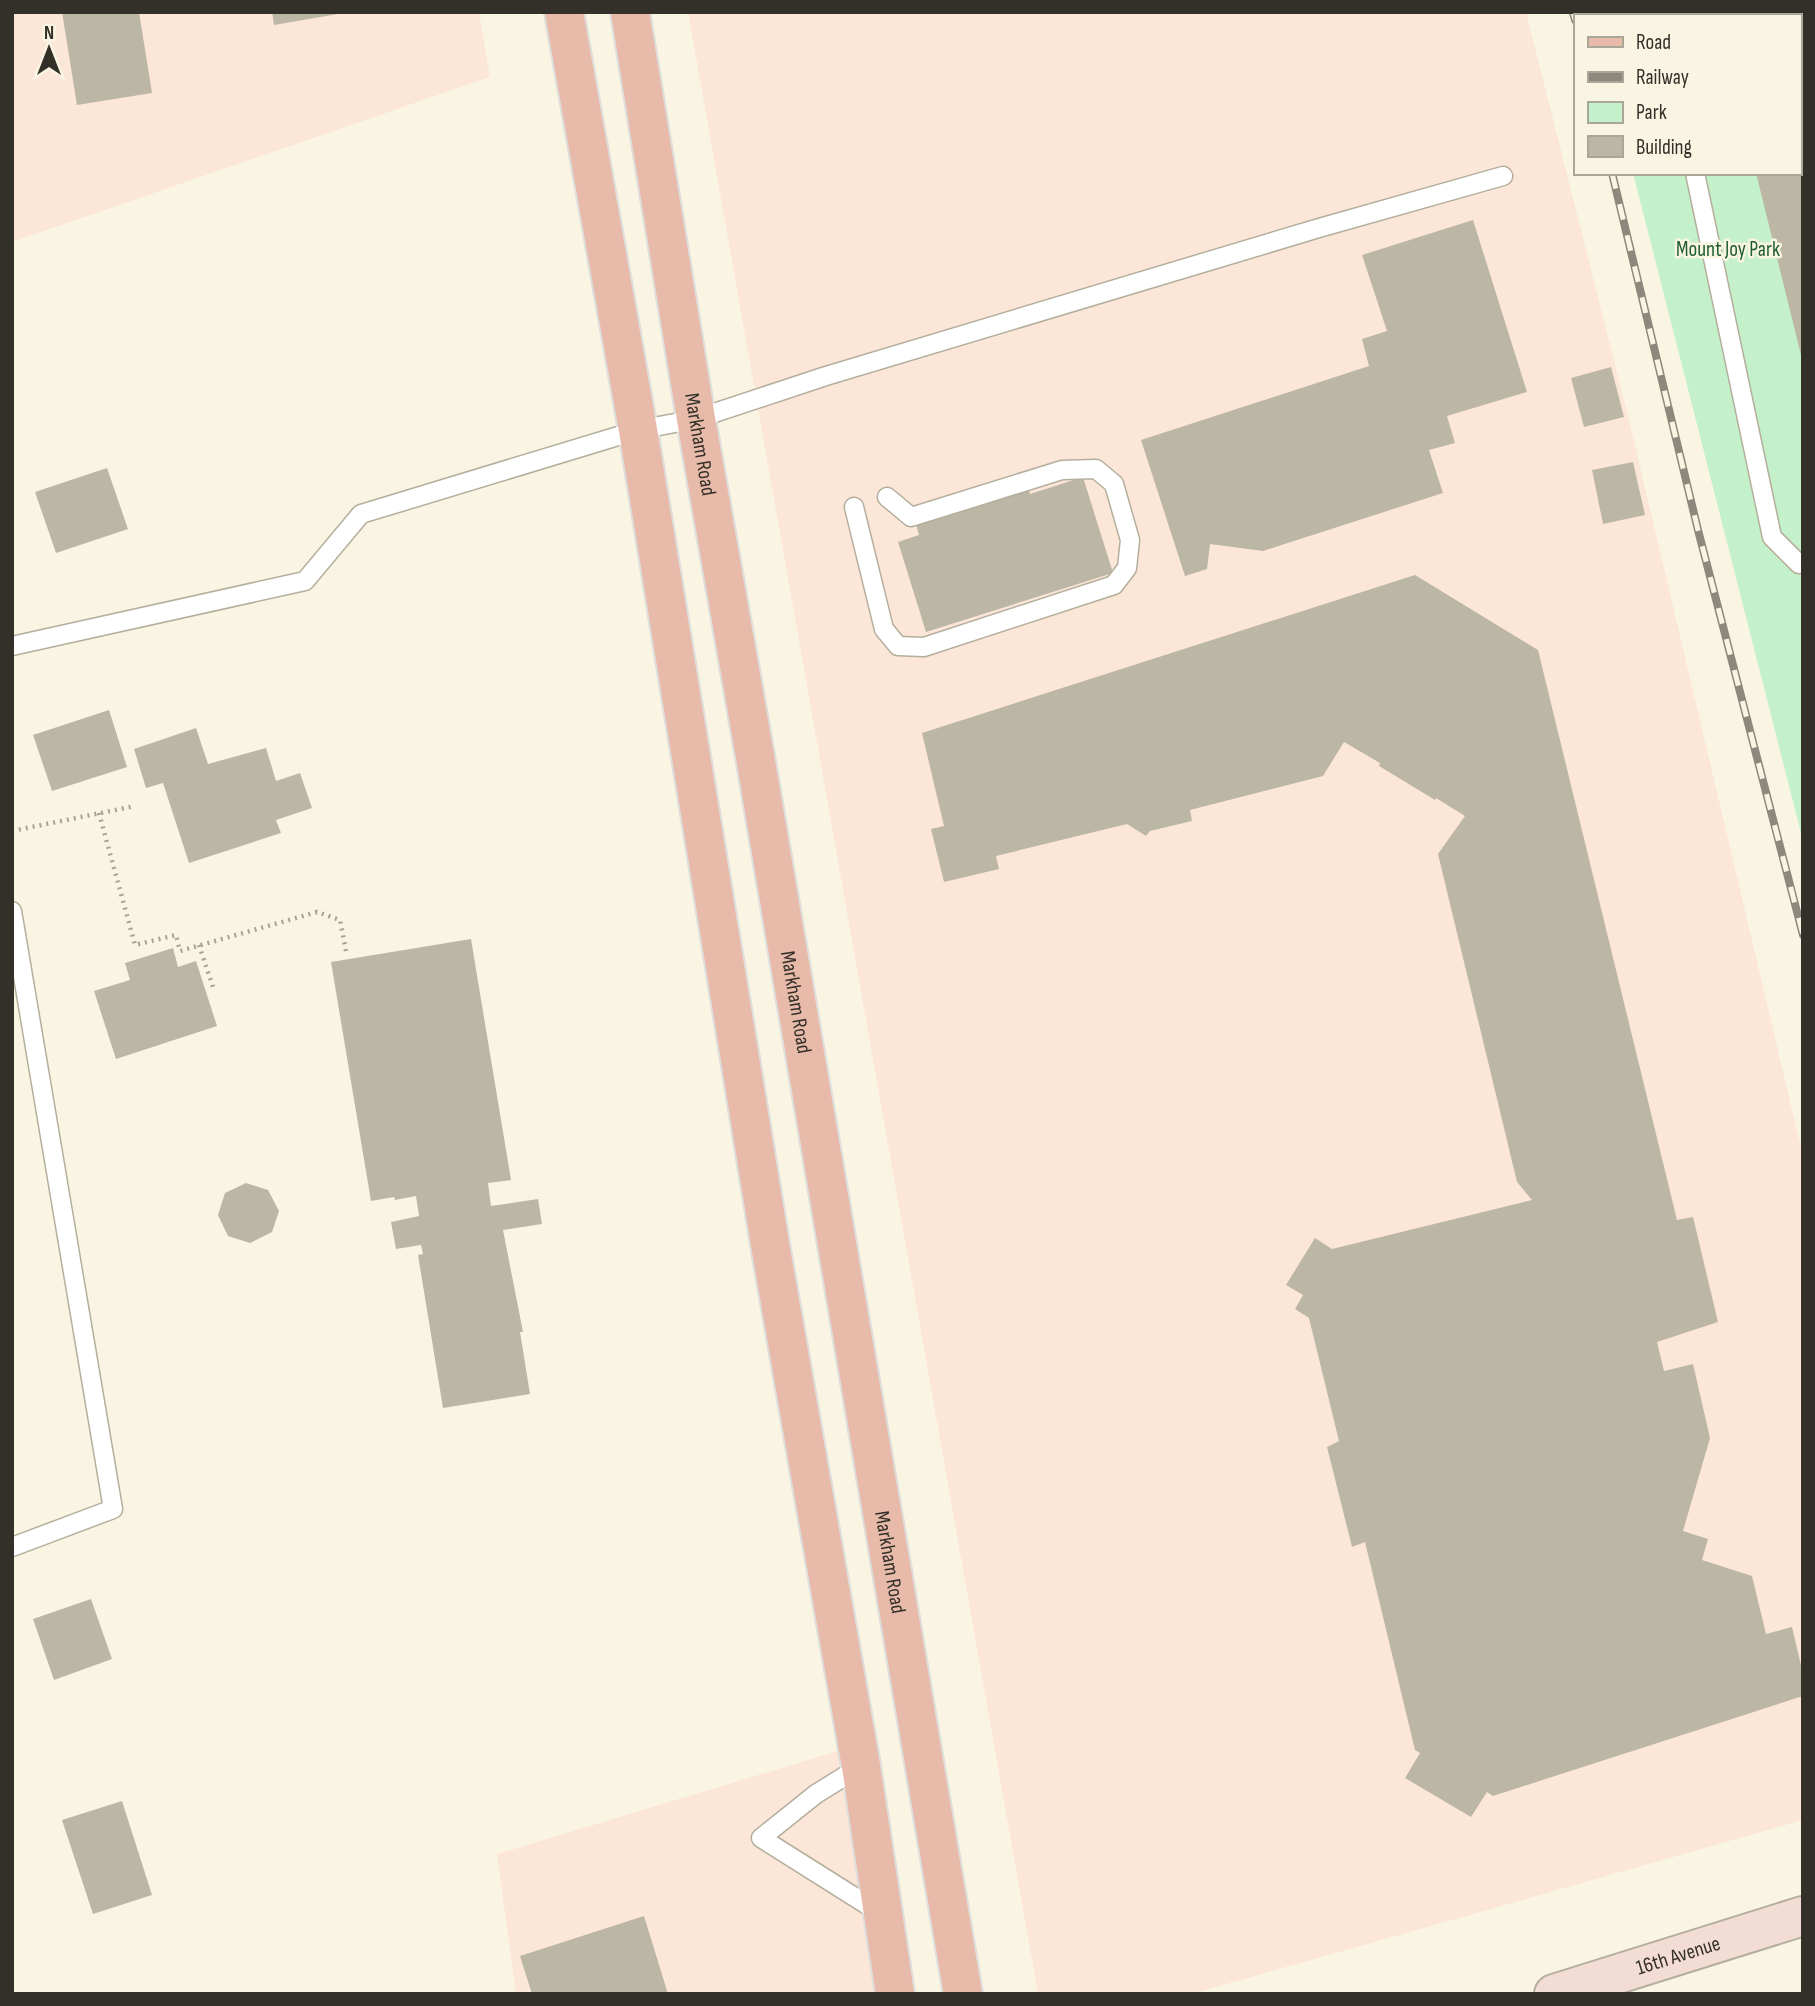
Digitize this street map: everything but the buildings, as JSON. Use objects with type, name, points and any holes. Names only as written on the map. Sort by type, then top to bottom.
[{"type":"main road","points":[[564,12],[638,430],[771,1250],[861,1766],[895,1994]]},
{"type":"main road","name":"Markham Road","points":[[630,12],[695,419],[756,762],[963,1994]]},
{"type":"main road","name":"16th Avenue","points":[[1554,1994],[1803,1916]]},
{"type":"lane","points":[[1695,175],[1772,537],[1800,564],[1803,563]]},
{"type":"lane","points":[[12,646],[305,581],[361,514],[638,430],[695,419],[838,372],[1319,228],[1503,176]]},
{"type":"lane","points":[[854,507],[884,629],[898,646],[924,648],[1114,585],[1127,568],[1130,540],[1114,484],[1096,469],[1062,470],[911,517],[887,497]]},
{"type":"lane","points":[[12,1547],[113,1509],[13,922]]},
{"type":"lane","points":[[861,1766],[816,1794],[761,1838],[883,1915]]},
{"type":"path","points":[[12,831],[135,806]]},
{"type":"path","points":[[99,813],[135,945],[176,935],[180,951],[317,912],[340,920],[346,951]]},
{"type":"path","points":[[199,945],[213,988]]},
{"type":"shaded area","points":[[12,12],[479,12],[490,77],[12,242]]},
{"type":"shaded area","points":[[688,12],[1526,12],[1629,420],[1803,1156],[1803,1820],[1192,1994],[1038,1994]]},
{"type":"shaded area","points":[[841,1750],[877,1994],[516,1994],[497,1854]]},
{"type":"green space","name":"Mount Joy Park","points":[[1803,12],[1803,841],[1634,175],[1801,175],[1801,14],[1596,14]]},
{"type":"railway","points":[[1573,12],[1574,16]]},
{"type":"railway","points":[[1612,175],[1698,530],[1803,935]]}]
